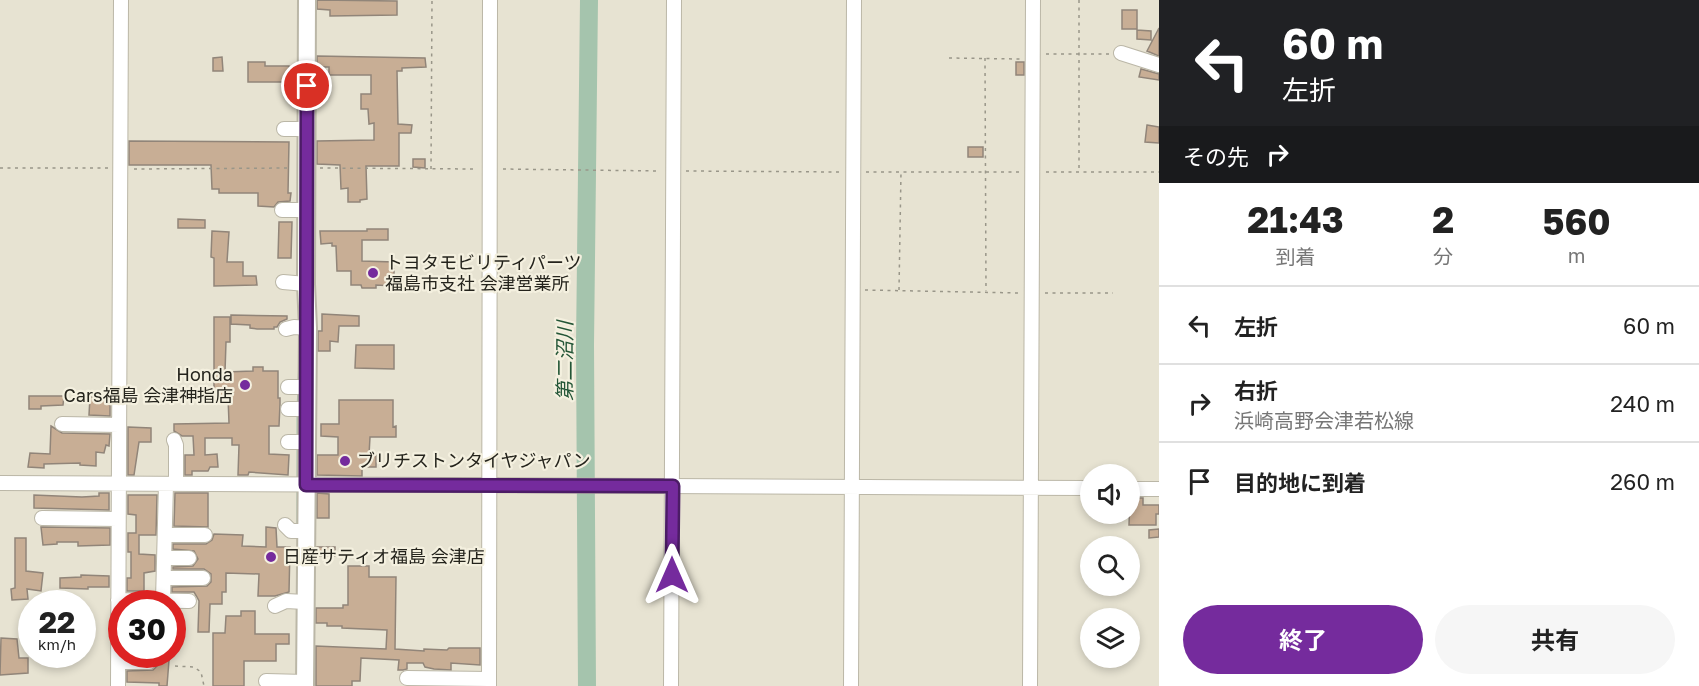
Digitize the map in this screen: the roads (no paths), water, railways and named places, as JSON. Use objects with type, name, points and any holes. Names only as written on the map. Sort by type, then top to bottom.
[{"type":"main road","points":[[300,683],[305,602],[294,529],[300,485],[295,442],[296,328],[293,210],[301,168],[294,129],[307,0]]},
{"type":"street","points":[[118,590],[121,0]]},
{"type":"street","points":[[407,678],[489,682],[490,0]]},
{"type":"street","points":[[671,686],[674,0]]},
{"type":"street","points":[[850,686],[854,0]]},
{"type":"street","points":[[1030,686],[1033,0]]},
{"type":"street","points":[[1121,53],[1159,65]]},
{"type":"street","points":[[62,424],[119,425]]},
{"type":"street","points":[[163,590],[165,535],[176,446],[174,440]]},
{"type":"street","points":[[0,483],[1080,488]]},
{"type":"street","points":[[1140,489],[1159,489]]},
{"type":"street","points":[[42,518],[118,519]]},
{"type":"street","points":[[165,535],[205,536]]},
{"type":"street","points":[[164,558],[189,558]]},
{"type":"street","points":[[164,578],[203,578]]},
{"type":"street","points":[[281,604],[305,602]]},
{"type":"street","points":[[118,668],[118,686]]},
{"type":"street","points":[[266,681],[300,683]]},
{"type":"waterway","name":"第二沼川","points":[[587,686],[585,345],[589,0]]},
{"type":"waterway","points":[[299,384],[300,358]]},
{"type":"waterway","points":[[298,405],[299,391]]},
{"type":"waterway","points":[[298,412],[298,438]]},
{"type":"waterway","points":[[298,445],[298,480]]},
{"type":"waterway","points":[[298,490],[298,528]]},
{"type":"place","name":"トヨタモビリティパーツ 福島市支社 会津営業所","points":[[373,273]]},
{"type":"place","name":"Honda Cars福島 会津神指店","points":[[245,385]]},
{"type":"place","name":"ブリチストンタイヤジャパン","points":[[345,461]]},
{"type":"place","name":"日産サティオ福島 会津店","points":[[271,557]]}]
